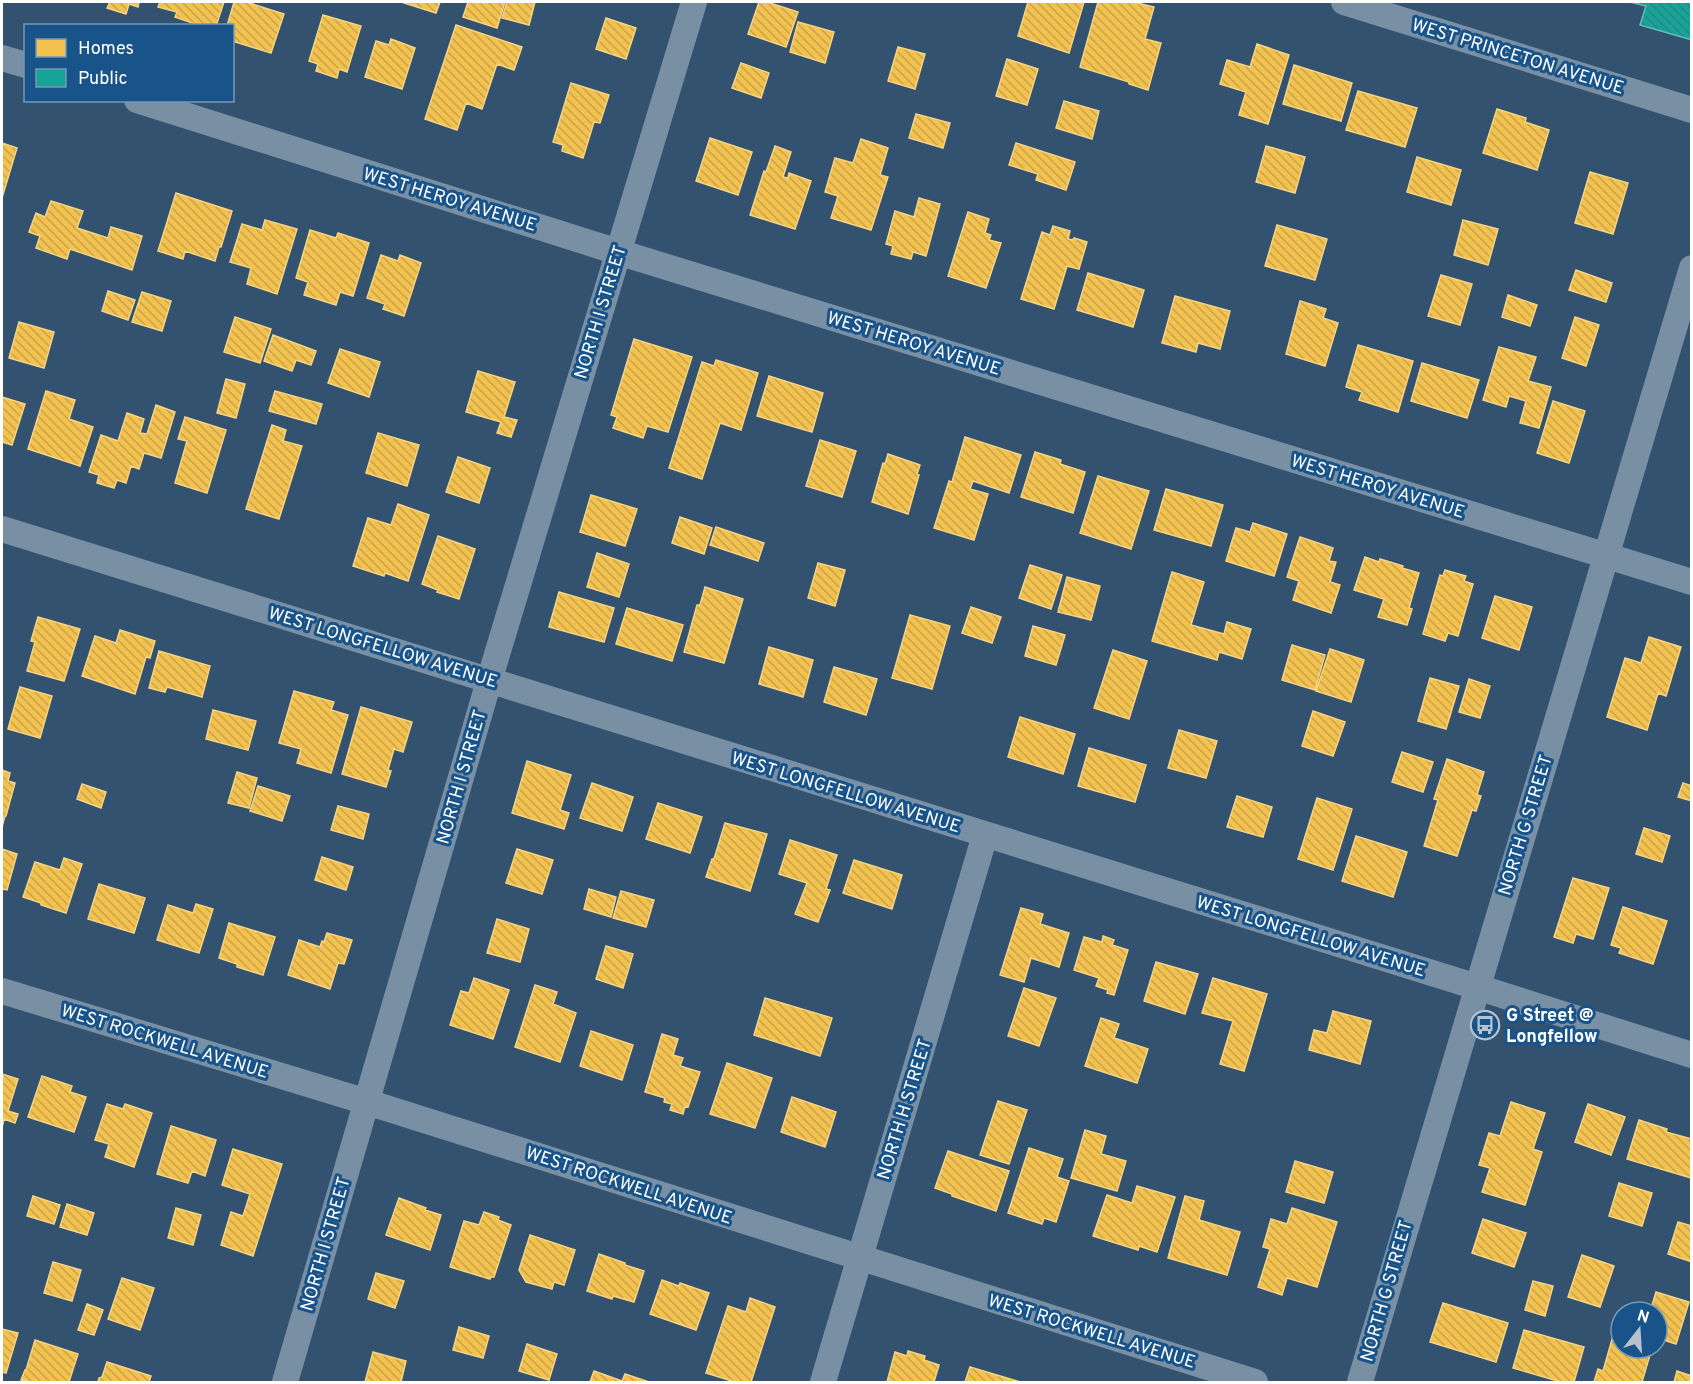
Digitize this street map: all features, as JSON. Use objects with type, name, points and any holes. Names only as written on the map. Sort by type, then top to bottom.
[{"type":"street","name":"NORTH I STREET","points":[[285,1383],[489,681],[694,2]]},
{"type":"street","name":"WEST PRINCETON AVENUE","points":[[1344,2],[1692,111]]},
{"type":"street","points":[[2,58],[24,64]]},
{"type":"street","name":"WEST HEROY AVENUE","points":[[143,102],[618,252],[1692,582]]},
{"type":"street","name":"NORTH G STREET","points":[[1360,1383],[1692,268]]},
{"type":"street","name":"WEST LONGFELLOW AVENUE","points":[[2,529],[1692,1055]]},
{"type":"street","name":"NORTH H STREET","points":[[823,1383],[985,835]]},
{"type":"street","name":"WEST ROCKWELL AVENUE","points":[[2,991],[367,1102],[1255,1383]]},
{"type":"building: Homes","points":[[110,2],[139,2],[138,7],[129,4],[126,14],[107,8]]},
{"type":"building: Homes","points":[[160,2],[224,2],[217,24],[195,24],[175,17],[177,12],[158,7]]},
{"type":"building: Homes","points":[[234,2],[246,2],[284,14],[271,53],[234,42],[234,24],[228,24]]},
{"type":"building: Homes","points":[[401,2],[440,2],[436,13]]},
{"type":"building: Homes","points":[[468,2],[505,2],[497,28],[463,17]]},
{"type":"building: Homes","points":[[507,2],[535,2],[529,25],[502,18]]},
{"type":"building: Homes","points":[[759,2],[767,2],[798,12],[786,47],[748,34]]},
{"type":"building: Homes","points":[[1028,2],[1084,2],[1069,53],[1018,36]]},
{"type":"building: Homes","points":[[1098,2],[1133,2],[1154,7],[1145,39],[1161,43],[1148,90],[1080,67]]},
{"type":"building: Homes","points":[[323,15],[361,26],[347,72],[339,69],[337,78],[316,71],[318,64],[309,61]]},
{"type":"building: Homes","points":[[606,18],[636,28],[626,59],[596,49]]},
{"type":"building: Homes","points":[[798,22],[834,32],[825,63],[790,52]]},
{"type":"building: Homes","points":[[456,25],[522,47],[514,70],[497,64],[482,109],[466,103],[457,130],[425,119]]},
{"type":"building: Homes","points":[[391,39],[415,48],[402,89],[365,77],[376,41],[389,45]]},
{"type":"building: Homes","points":[[1257,44],[1289,55],[1268,124],[1239,115],[1246,92],[1220,84],[1227,60],[1250,67]]},
{"type":"building: Homes","points":[[898,47],[925,54],[915,89],[888,81]]},
{"type":"building: Homes","points":[[1007,59],[1038,69],[1027,105],[996,96]]},
{"type":"building: Homes","points":[[741,63],[769,73],[761,98],[732,88]]},
{"type":"building: Homes","points":[[1294,65],[1352,83],[1341,121],[1283,104]]},
{"type":"building: Homes","points":[[571,83],[609,95],[600,123],[594,122],[583,158],[562,151],[563,145],[553,142]]},
{"type":"building: Homes","points":[[1358,91],[1417,108],[1405,147],[1346,130]]},
{"type":"building: Homes","points":[[1064,101],[1099,111],[1092,139],[1056,128]]},
{"type":"building: Homes","points":[[1497,109],[1526,118],[1525,122],[1549,130],[1537,170],[1483,153]]},
{"type":"building: Homes","points":[[916,114],[950,123],[943,148],[909,138]]},
{"type":"building: Homes","points":[[710,138],[752,152],[738,195],[696,181]]},
{"type":"building: Homes","points":[[861,139],[888,148],[880,175],[888,177],[871,230],[831,218],[838,196],[825,192],[835,158],[853,163]]},
{"type":"building: Homes","points":[[2,143],[17,148],[2,198]]},
{"type":"building: Homes","points":[[1016,143],[1075,162],[1066,190],[1036,180],[1038,174],[1009,165]]},
{"type":"building: Homes","points":[[775,146],[791,152],[783,177],[788,178],[789,173],[811,181],[795,229],[750,215],[764,171],[766,172]]},
{"type":"building: Homes","points":[[1266,146],[1305,157],[1295,193],[1256,182]]},
{"type":"building: Homes","points":[[1417,157],[1461,170],[1451,205],[1407,192]]},
{"type":"building: Homes","points":[[1590,172],[1628,183],[1613,234],[1575,223]]},
{"type":"building: Homes","points":[[176,193],[232,211],[215,261],[185,251],[183,259],[158,251]]},
{"type":"building: Homes","points":[[919,198],[940,204],[926,256],[913,252],[911,259],[891,254],[893,246],[886,244],[895,211],[914,217]]},
{"type":"building: Homes","points":[[51,201],[83,211],[77,228],[108,238],[111,227],[142,236],[132,270],[70,249],[67,259],[36,248],[40,236],[29,232],[36,213],[45,217]]},
{"type":"building: Homes","points":[[968,212],[989,219],[985,233],[991,235],[989,240],[1001,243],[986,288],[948,276]]},
{"type":"building: Homes","points":[[265,220],[297,229],[277,294],[247,284],[251,268],[230,262],[242,224],[262,230]]},
{"type":"building: Homes","points":[[1463,220],[1498,229],[1488,265],[1454,255]]},
{"type":"building: Homes","points":[[1277,225],[1327,239],[1315,280],[1265,266]]},
{"type":"building: Homes","points":[[1053,226],[1070,231],[1068,239],[1073,240],[1074,238],[1087,242],[1079,269],[1067,266],[1054,309],[1021,299],[1042,232],[1050,235]]},
{"type":"building: Homes","points":[[310,230],[336,238],[338,233],[369,243],[353,296],[340,292],[336,305],[304,295],[308,282],[296,278]]},
{"type":"building: Homes","points":[[381,255],[398,261],[400,255],[421,263],[404,316],[383,309],[385,304],[367,298]]},
{"type":"building: Homes","points":[[1576,270],[1612,283],[1606,302],[1569,290]]},
{"type":"building: Homes","points":[[1088,273],[1144,290],[1133,327],[1077,310]]},
{"type":"building: Homes","points":[[1441,275],[1472,284],[1460,325],[1428,316]]},
{"type":"building: Homes","points":[[108,291],[135,300],[128,320],[102,311]]},
{"type":"building: Homes","points":[[142,292],[171,301],[162,331],[132,322]]},
{"type":"building: Homes","points":[[1508,295],[1537,305],[1530,326],[1502,317]]},
{"type":"building: Homes","points":[[1175,296],[1230,311],[1220,349],[1198,343],[1196,352],[1162,343]]},
{"type":"building: Homes","points":[[1300,301],[1326,309],[1323,318],[1338,323],[1325,366],[1286,354]]},
{"type":"building: Homes","points":[[235,317],[271,329],[260,363],[224,352]]},
{"type":"building: Homes","points":[[1575,317],[1599,325],[1586,366],[1562,358]]},
{"type":"building: Homes","points":[[19,322],[54,332],[44,368],[9,358]]},
{"type":"building: Homes","points":[[273,335],[316,351],[311,365],[296,360],[292,371],[264,361]]},
{"type":"building: Homes","points":[[634,339],[692,357],[668,432],[647,426],[643,438],[613,428],[617,417],[611,415]]},
{"type":"building: Homes","points":[[1358,345],[1413,361],[1398,412],[1359,400],[1362,392],[1346,387]]},
{"type":"building: Homes","points":[[1499,347],[1536,357],[1528,381],[1551,387],[1539,428],[1520,423],[1526,401],[1509,396],[1506,407],[1483,400]]},
{"type":"building: Homes","points":[[340,349],[380,362],[369,397],[328,383]]},
{"type":"building: Homes","points":[[716,360],[758,373],[741,430],[720,423],[702,479],[669,468],[702,362],[714,366]]},
{"type":"building: Homes","points":[[1422,363],[1479,380],[1467,418],[1411,401]]},
{"type":"building: Homes","points":[[478,371],[515,382],[504,417],[517,420],[511,437],[497,433],[501,422],[466,412]]},
{"type":"building: Homes","points":[[769,376],[823,393],[812,432],[757,416]]},
{"type":"building: Homes","points":[[226,379],[245,384],[236,418],[217,413]]},
{"type":"building: Homes","points":[[46,391],[75,400],[69,419],[93,427],[80,466],[28,449]]},
{"type":"building: Homes","points":[[275,391],[322,404],[316,424],[269,411]]},
{"type":"building: Homes","points":[[2,397],[25,404],[12,445],[2,442]]},
{"type":"building: Homes","points":[[1553,401],[1585,411],[1569,463],[1537,453]]},
{"type":"building: Homes","points":[[156,405],[175,412],[161,458],[144,453],[139,469],[131,466],[126,483],[117,480],[114,488],[97,483],[99,475],[89,472],[101,435],[118,441],[127,413],[144,419],[140,433],[147,434]]},
{"type":"building: Homes","points":[[185,417],[226,430],[207,493],[175,483],[187,441],[178,439]]},
{"type":"building: Homes","points":[[272,425],[286,430],[283,441],[302,446],[279,519],[246,509]]},
{"type":"building: Homes","points":[[378,433],[419,445],[407,486],[366,473]]},
{"type":"building: Homes","points":[[965,437],[1021,455],[1009,493],[973,481],[970,489],[988,494],[974,540],[934,528],[949,481],[952,482]]},
{"type":"building: Homes","points":[[820,440],[856,451],[842,497],[806,486]]},
{"type":"building: Homes","points":[[1035,452],[1061,460],[1060,464],[1085,472],[1073,513],[1021,497]]},
{"type":"building: Homes","points":[[888,454],[920,465],[908,514],[872,502],[883,463],[885,464]]},
{"type":"building: Homes","points":[[458,457],[490,468],[479,503],[446,492]]},
{"type":"building: Homes","points":[[1098,476],[1149,491],[1131,549],[1080,533]]},
{"type":"building: Homes","points":[[1166,489],[1223,505],[1211,546],[1154,530]]},
{"type":"building: Homes","points":[[591,495],[637,509],[625,546],[580,532]]},
{"type":"building: Homes","points":[[398,504],[429,515],[408,581],[353,566],[368,518],[391,525]]},
{"type":"building: Homes","points":[[680,517],[712,528],[704,554],[672,543]]},
{"type":"building: Homes","points":[[1253,523],[1287,534],[1274,576],[1226,561],[1236,528],[1250,532]]},
{"type":"building: Homes","points":[[716,527],[764,543],[758,561],[710,545]]},
{"type":"building: Homes","points":[[438,536],[475,549],[459,599],[422,584]]},
{"type":"building: Homes","points":[[1300,537],[1333,548],[1329,561],[1336,562],[1330,582],[1340,585],[1331,613],[1293,600],[1299,581],[1287,577]]},
{"type":"building: Homes","points":[[597,553],[629,564],[619,597],[587,587]]},
{"type":"building: Homes","points":[[1365,557],[1379,562],[1380,559],[1419,573],[1409,608],[1412,609],[1407,625],[1378,617],[1384,599],[1354,590]]},
{"type":"building: Homes","points":[[818,563],[845,570],[835,606],[808,598]]},
{"type":"building: Homes","points":[[1030,565],[1062,575],[1051,609],[1019,598]]},
{"type":"building: Homes","points":[[1445,570],[1466,576],[1464,581],[1473,584],[1458,636],[1448,633],[1445,641],[1423,634],[1440,575],[1443,576]]},
{"type":"building: Homes","points":[[1172,572],[1204,582],[1191,625],[1224,634],[1227,622],[1251,629],[1242,659],[1219,652],[1217,660],[1152,641]]},
{"type":"building: Homes","points":[[1067,577],[1100,586],[1091,620],[1058,612]]},
{"type":"building: Homes","points":[[705,587],[743,599],[724,663],[684,652],[697,605],[700,605]]},
{"type":"building: Homes","points":[[559,592],[614,608],[604,642],[549,627]]},
{"type":"building: Homes","points":[[1495,596],[1532,607],[1519,650],[1482,638]]},
{"type":"building: Homes","points":[[971,607],[1001,617],[992,643],[962,633]]},
{"type":"building: Homes","points":[[627,608],[683,625],[672,661],[616,644]]},
{"type":"building: Homes","points":[[910,615],[950,626],[932,689],[892,678]]},
{"type":"building: Homes","points":[[38,617],[80,629],[64,681],[27,671],[35,642],[31,641]]},
{"type":"building: Homes","points":[[1033,626],[1065,635],[1056,665],[1025,656]]},
{"type":"building: Homes","points":[[120,630],[155,641],[150,658],[146,657],[135,694],[82,676],[95,636],[116,643]]},
{"type":"building: Homes","points":[[1649,637],[1681,647],[1666,696],[1658,693],[1647,730],[1607,717],[1625,658],[1641,663]]},
{"type":"building: Homes","points":[[1292,645],[1325,655],[1315,690],[1282,680]]},
{"type":"building: Homes","points":[[769,647],[813,660],[803,697],[759,684]]},
{"type":"building: Homes","points":[[1330,649],[1364,660],[1351,702],[1316,691]]},
{"type":"building: Homes","points":[[1113,650],[1147,661],[1129,719],[1094,708]]},
{"type":"building: Homes","points":[[159,651],[210,666],[202,697],[167,687],[165,692],[149,688]]},
{"type":"building: Homes","points":[[834,667],[877,679],[866,715],[824,702]]},
{"type":"building: Homes","points":[[1430,678],[1459,686],[1446,729],[1418,721]]},
{"type":"building: Homes","points":[[1469,679],[1490,686],[1480,718],[1459,712]]},
{"type":"building: Homes","points":[[20,687],[52,696],[40,738],[8,729]]},
{"type":"building: Homes","points":[[294,691],[334,702],[331,710],[348,715],[331,773],[297,763],[301,749],[279,743]]},
{"type":"building: Homes","points":[[361,707],[412,722],[403,752],[394,749],[386,787],[342,774]]},
{"type":"building: Homes","points":[[213,710],[256,721],[248,750],[206,739]]},
{"type":"building: Homes","points":[[1313,711],[1345,722],[1333,756],[1302,746]]},
{"type":"building: Homes","points":[[1020,717],[1075,734],[1063,774],[1008,757]]},
{"type":"building: Homes","points":[[1179,730],[1217,741],[1206,778],[1168,768]]},
{"type":"building: Homes","points":[[1089,748],[1146,765],[1135,802],[1078,786]]},
{"type":"building: Homes","points":[[1402,752],[1433,762],[1423,792],[1392,782]]},
{"type":"building: Homes","points":[[1447,759],[1484,772],[1477,795],[1481,796],[1476,811],[1472,810],[1457,856],[1424,846],[1438,800],[1434,799]]},
{"type":"building: Homes","points":[[527,761],[571,775],[560,810],[569,813],[564,829],[512,813]]},
{"type":"building: Homes","points":[[2,770],[10,773],[8,781],[15,783],[2,827]]},
{"type":"building: Homes","points":[[237,772],[257,778],[249,808],[228,803]]},
{"type":"building: Homes","points":[[592,783],[633,797],[622,831],[580,818]]},
{"type":"building: Homes","points":[[1683,783],[1692,786],[1692,801],[1678,797]]},
{"type":"building: Homes","points":[[82,784],[106,792],[101,808],[77,799]]},
{"type":"building: Homes","points":[[258,786],[290,796],[282,821],[250,811]]},
{"type":"building: Homes","points":[[1237,796],[1272,807],[1263,837],[1227,827]]},
{"type":"building: Homes","points":[[1317,798],[1352,809],[1333,870],[1298,859]]},
{"type":"building: Homes","points":[[658,803],[702,817],[690,853],[646,839]]},
{"type":"building: Homes","points":[[338,806],[369,814],[363,839],[331,830]]},
{"type":"building: Homes","points":[[725,823],[767,834],[750,891],[706,877]]},
{"type":"building: Homes","points":[[1644,828],[1670,836],[1662,862],[1636,854]]},
{"type":"building: Homes","points":[[1356,836],[1407,852],[1393,897],[1342,881]]},
{"type":"building: Homes","points":[[790,840],[837,855],[826,889],[830,890],[818,922],[795,914],[807,883],[779,874]]},
{"type":"building: Homes","points":[[2,849],[17,854],[7,890],[2,889]]},
{"type":"building: Homes","points":[[517,849],[553,860],[542,894],[506,883]]},
{"type":"building: Homes","points":[[322,857],[353,867],[346,890],[315,880]]},
{"type":"building: Homes","points":[[64,858],[82,864],[66,913],[23,897],[35,862],[60,870]]},
{"type":"building: Homes","points":[[854,860],[902,875],[892,909],[843,893]]},
{"type":"building: Homes","points":[[1573,878],[1609,888],[1593,939],[1576,934],[1573,943],[1554,937]]},
{"type":"building: Homes","points":[[99,884],[145,898],[134,933],[88,919]]},
{"type":"building: Homes","points":[[589,889],[616,897],[611,917],[584,909]]},
{"type":"building: Homes","points":[[621,891],[654,900],[646,927],[613,918]]},
{"type":"building: Homes","points":[[196,904],[213,909],[199,953],[157,940],[168,905],[193,913]]},
{"type":"building: Homes","points":[[1623,907],[1667,921],[1653,964],[1619,953],[1621,948],[1611,945]]},
{"type":"building: Homes","points":[[1021,908],[1043,914],[1040,924],[1069,933],[1059,967],[1031,958],[1024,982],[1000,975]]},
{"type":"building: Homes","points":[[497,919],[529,929],[520,962],[487,953]]},
{"type":"building: Homes","points":[[229,923],[275,937],[263,975],[237,967],[237,964],[219,958]]},
{"type":"building: Homes","points":[[327,933],[352,940],[344,964],[338,963],[330,989],[288,975],[299,940],[320,947]]},
{"type":"building: Homes","points":[[1103,936],[1114,940],[1112,945],[1128,950],[1114,995],[1096,986],[1099,978],[1074,970],[1084,937],[1102,942]]},
{"type":"building: Homes","points":[[606,946],[633,954],[623,988],[596,979]]},
{"type":"building: Homes","points":[[1156,962],[1198,974],[1185,1014],[1144,1001]]},
{"type":"building: Homes","points":[[474,978],[509,990],[493,1039],[450,1025],[461,991],[469,993]]},
{"type":"building: Homes","points":[[1213,978],[1267,994],[1244,1071],[1220,1064],[1233,1021],[1202,1013]]},
{"type":"building: Homes","points":[[535,985],[557,992],[553,1004],[576,1013],[560,1062],[515,1047]]},
{"type":"building: Homes","points":[[1024,988],[1056,998],[1039,1046],[1008,1036]]},
{"type":"building: Homes","points":[[765,998],[832,1018],[820,1056],[754,1035]]},
{"type":"building: Homes","points":[[1333,1011],[1371,1021],[1360,1064],[1309,1050],[1314,1030],[1327,1033]]},
{"type":"building: Homes","points":[[1101,1018],[1119,1024],[1114,1038],[1148,1049],[1137,1083],[1085,1066]]},
{"type":"building: Homes","points":[[591,1031],[633,1045],[622,1080],[580,1066]]},
{"type":"building: Homes","points":[[662,1034],[678,1039],[673,1055],[683,1058],[680,1066],[700,1072],[688,1107],[685,1106],[683,1114],[670,1110],[672,1104],[664,1102],[665,1098],[645,1092]]},
{"type":"building: Homes","points":[[727,1063],[772,1078],[755,1128],[710,1114]]},
{"type":"building: Homes","points":[[2,1074],[18,1079],[8,1111],[18,1114],[15,1123],[4,1119],[2,1128]]},
{"type":"building: Homes","points":[[42,1076],[72,1086],[70,1092],[86,1097],[74,1132],[28,1117]]},
{"type":"building: Homes","points":[[792,1097],[836,1112],[825,1147],[781,1132]]},
{"type":"building: Homes","points":[[998,1101],[1027,1110],[1009,1164],[980,1155]]},
{"type":"building: Homes","points":[[1511,1102],[1545,1113],[1533,1149],[1542,1152],[1525,1205],[1482,1192],[1490,1168],[1479,1165],[1489,1133],[1500,1136]]},
{"type":"building: Homes","points":[[107,1104],[123,1109],[125,1104],[152,1113],[134,1167],[105,1157],[109,1144],[95,1140]]},
{"type":"building: Homes","points":[[1588,1104],[1625,1117],[1611,1155],[1575,1142]]},
{"type":"building: Homes","points":[[1639,1120],[1667,1129],[1666,1132],[1692,1139],[1691,1178],[1627,1159]]},
{"type":"building: Homes","points":[[171,1126],[216,1140],[205,1176],[192,1171],[188,1183],[157,1174]]},
{"type":"building: Homes","points":[[1085,1130],[1106,1136],[1101,1154],[1126,1161],[1117,1191],[1071,1178]]},
{"type":"building: Homes","points":[[1029,1148],[1063,1159],[1057,1177],[1069,1181],[1056,1222],[1044,1218],[1042,1224],[1008,1213]]},
{"type":"building: Homes","points":[[233,1149],[282,1164],[253,1256],[221,1245],[231,1212],[243,1216],[250,1194],[222,1185]]},
{"type":"building: Homes","points":[[948,1151],[1009,1171],[996,1211],[935,1188]]},
{"type":"building: Homes","points":[[1295,1161],[1333,1172],[1324,1203],[1286,1192]]},
{"type":"building: Homes","points":[[1619,1183],[1652,1193],[1642,1226],[1609,1216]]},
{"type":"building: Homes","points":[[1137,1186],[1175,1197],[1157,1252],[1139,1246],[1138,1250],[1093,1236],[1107,1195],[1132,1203]]},
{"type":"building: Homes","points":[[33,1196],[60,1205],[54,1224],[27,1216]]},
{"type":"building: Homes","points":[[1185,1196],[1204,1201],[1199,1220],[1240,1232],[1227,1275],[1168,1258]]},
{"type":"building: Homes","points":[[399,1198],[441,1215],[430,1250],[386,1235]]},
{"type":"building: Homes","points":[[67,1204],[94,1213],[87,1235],[60,1227]]},
{"type":"building: Homes","points":[[176,1208],[201,1215],[193,1245],[168,1238]]},
{"type":"building: Homes","points":[[1292,1208],[1337,1222],[1317,1287],[1287,1278],[1282,1295],[1258,1287],[1270,1249],[1263,1247],[1271,1219],[1287,1224]]},
{"type":"building: Homes","points":[[484,1212],[499,1217],[498,1220],[511,1225],[494,1277],[490,1279],[450,1267],[464,1221],[479,1225]]},
{"type":"building: Homes","points":[[1483,1219],[1526,1233],[1514,1267],[1472,1253]]},
{"type":"building: Homes","points":[[1678,1222],[1692,1226],[1692,1262],[1668,1254]]},
{"type":"building: Homes","points":[[530,1235],[575,1250],[564,1285],[554,1282],[552,1289],[526,1282],[519,1270]]},
{"type":"building: Homes","points":[[599,1254],[644,1271],[634,1302],[613,1296],[612,1299],[587,1291]]},
{"type":"building: Homes","points":[[1582,1255],[1614,1266],[1600,1307],[1568,1297]]},
{"type":"building: Homes","points":[[53,1262],[81,1270],[72,1301],[44,1293]]},
{"type":"building: Homes","points":[[376,1273],[404,1281],[395,1308],[368,1299]]},
{"type":"building: Homes","points":[[122,1278],[154,1288],[140,1330],[108,1319]]},
{"type":"building: Homes","points":[[662,1280],[679,1286],[680,1283],[709,1293],[696,1330],[650,1314]]},
{"type":"building: Homes","points":[[1533,1281],[1553,1286],[1545,1316],[1525,1310]]},
{"type":"building: Homes","points":[[1656,1292],[1689,1302],[1676,1344],[1669,1342],[1669,1300],[1654,1300]]},
{"type":"building: Homes","points":[[750,1298],[775,1307],[751,1382],[735,1382],[706,1373],[728,1306],[746,1312]]},
{"type":"building: Homes","points":[[1443,1303],[1508,1323],[1496,1362],[1430,1342]]},
{"type":"building: Homes","points":[[87,1304],[103,1310],[94,1335],[78,1330]]},
{"type":"building: Homes","points":[[459,1327],[489,1336],[483,1358],[453,1350]]},
{"type":"building: Homes","points":[[2,1329],[18,1333],[6,1373],[2,1372]]},
{"type":"building: Homes","points":[[1524,1330],[1584,1347],[1574,1382],[1561,1382],[1513,1368]]},
{"type":"building: Homes","points":[[35,1340],[78,1354],[69,1382],[21,1380]]},
{"type":"building: Homes","points":[[527,1344],[557,1354],[549,1380],[519,1371]]},
{"type":"building: Homes","points":[[1609,1350],[1609,1360],[1648,1360],[1642,1382],[1594,1382],[1598,1369],[1603,1371]]},
{"type":"building: Homes","points":[[908,1351],[925,1356],[924,1360],[939,1365],[934,1382],[887,1382],[895,1352],[907,1356]]},
{"type":"building: Homes","points":[[373,1352],[406,1361],[401,1382],[365,1382]]},
{"type":"building: Homes","points":[[107,1362],[151,1376],[149,1382],[98,1382]]},
{"type":"building: Homes","points":[[970,1367],[1020,1382],[965,1382]]},
{"type":"building: Homes","points":[[594,1371],[622,1381],[625,1374],[649,1382],[590,1382]]},
{"type":"building: Homes","points":[[1677,1371],[1692,1376],[1692,1382],[1674,1382]]},
{"type":"building: Public","points":[[1630,2],[1692,2],[1692,40],[1640,25],[1646,6]]},
{"type":"place","name":"G Street @ Longfellow","points":[[1485,1025]]}]
